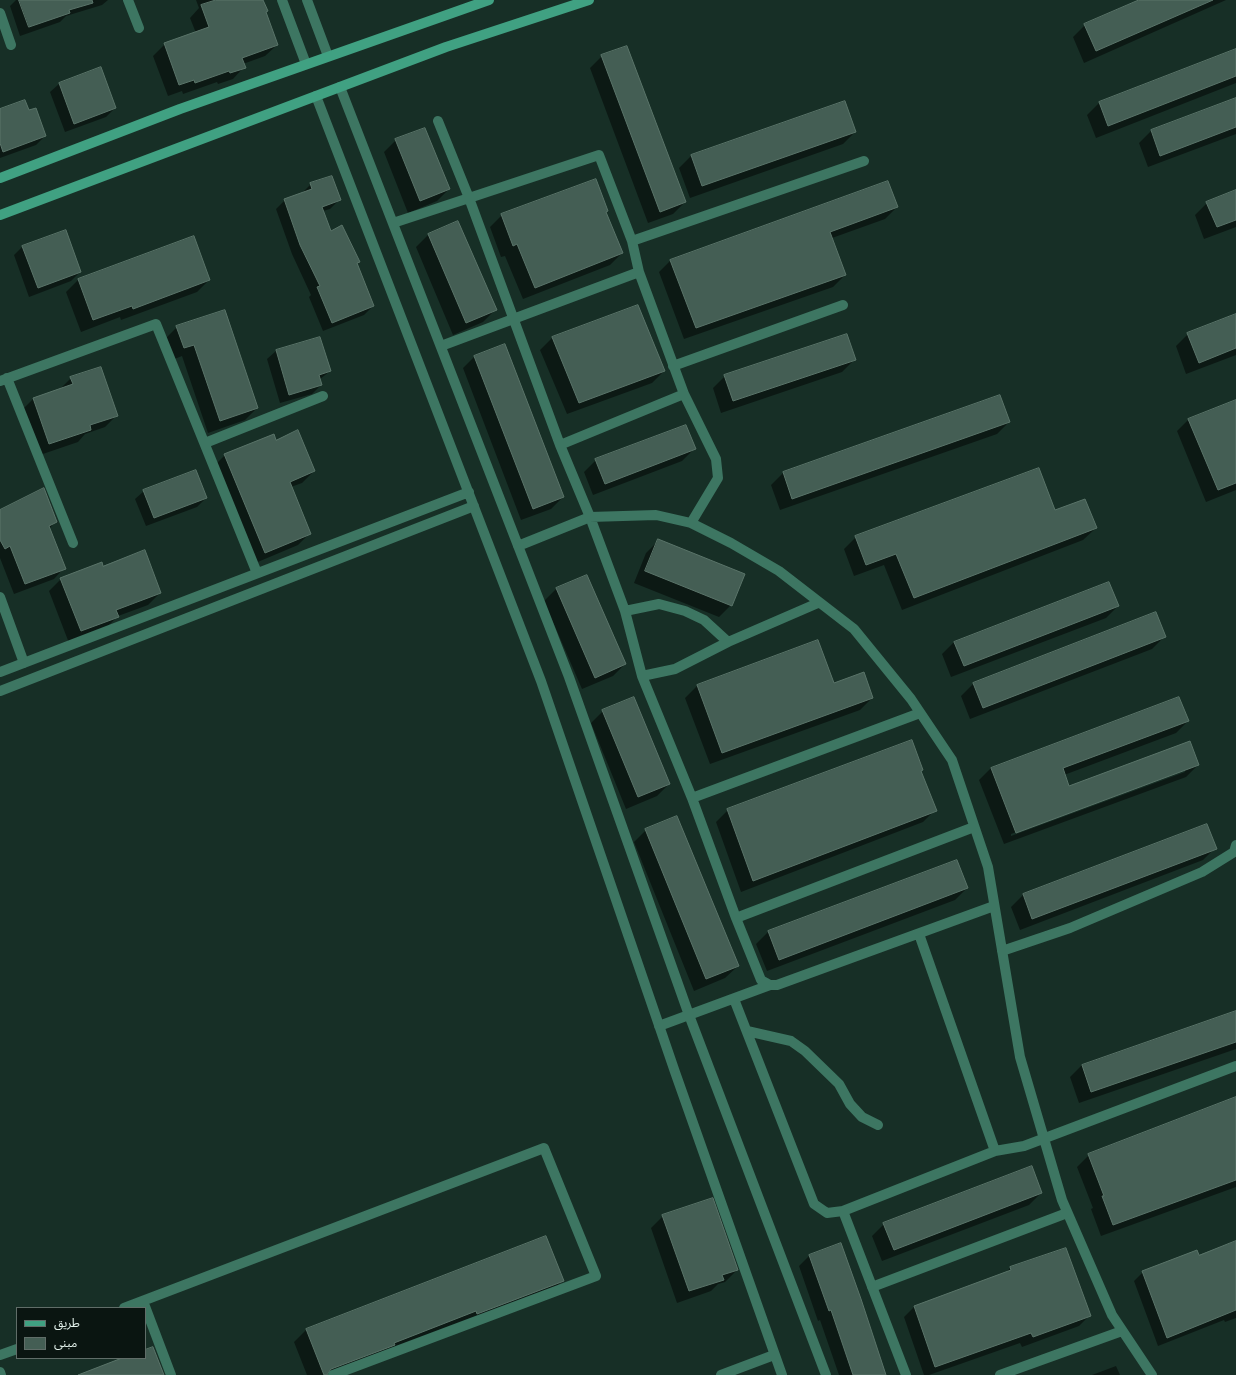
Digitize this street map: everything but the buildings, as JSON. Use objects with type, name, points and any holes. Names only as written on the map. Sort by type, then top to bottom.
[{"type":"street","points":[[128,0],[139,28]]},
{"type":"street","points":[[282,0],[306,64]]},
{"type":"street","points":[[307,0],[328,56]]},
{"type":"street","points":[[0,178],[180,109],[489,0]]},
{"type":"street","points":[[0,215],[446,47],[589,0]]},
{"type":"street","points":[[0,13],[11,45]]},
{"type":"street","points":[[340,87],[569,677],[689,1015],[826,1375]]},
{"type":"street","points":[[316,96],[541,681],[659,1026],[782,1375]]},
{"type":"street","points":[[438,121],[469,198],[560,445],[590,517],[625,611],[642,676],[692,798],[758,977],[770,985]]},
{"type":"street","points":[[393,223],[598,155],[632,241],[639,272],[673,366],[684,394],[716,459],[718,478],[691,523]]},
{"type":"street","points":[[632,241],[864,161]]},
{"type":"street","points":[[441,346],[639,272]]},
{"type":"street","points":[[673,366],[843,305]]},
{"type":"street","points":[[73,543],[3,380],[156,324],[257,573]]},
{"type":"street","points":[[560,445],[684,394]]},
{"type":"street","points":[[205,443],[323,396]]},
{"type":"street","points":[[0,672],[469,492]]},
{"type":"street","points":[[0,691],[474,506]]},
{"type":"street","points":[[518,546],[590,517],[656,514],[691,523],[731,543],[779,571],[854,629],[920,713],[952,760],[988,866],[1020,1058],[1062,1200],[1112,1315],[1152,1375]]},
{"type":"street","points":[[0,597],[24,663]]},
{"type":"street","points":[[642,676],[675,669],[728,642],[818,602]]},
{"type":"street","points":[[625,611],[659,604],[684,611],[704,620],[728,642]]},
{"type":"street","points":[[692,798],[920,713]]},
{"type":"street","points":[[736,918],[974,827]]},
{"type":"street","points":[[1002,951],[1070,928],[1202,872],[1234,852],[1236,845]]},
{"type":"street","points":[[659,1026],[994,906]]},
{"type":"street","points":[[919,934],[995,1151]]},
{"type":"street","points":[[734,998],[814,1204],[827,1213],[843,1211],[995,1151],[1024,1146],[1236,1066]]},
{"type":"street","points":[[747,1030],[791,1041],[805,1050],[839,1084],[850,1104],[862,1117],[878,1125]]},
{"type":"street","points":[[127,1307],[544,1148],[596,1276],[333,1375]]},
{"type":"street","points":[[843,1211],[906,1375]]},
{"type":"street","points":[[872,1287],[1067,1213]]},
{"type":"street","points":[[143,1301],[145,1307]]},
{"type":"street","points":[[146,1309],[171,1375]]},
{"type":"street","points":[[1000,1375],[1122,1331]]},
{"type":"street","points":[[0,1355],[16,1349]]},
{"type":"street","points":[[721,1375],[774,1355]]}]
